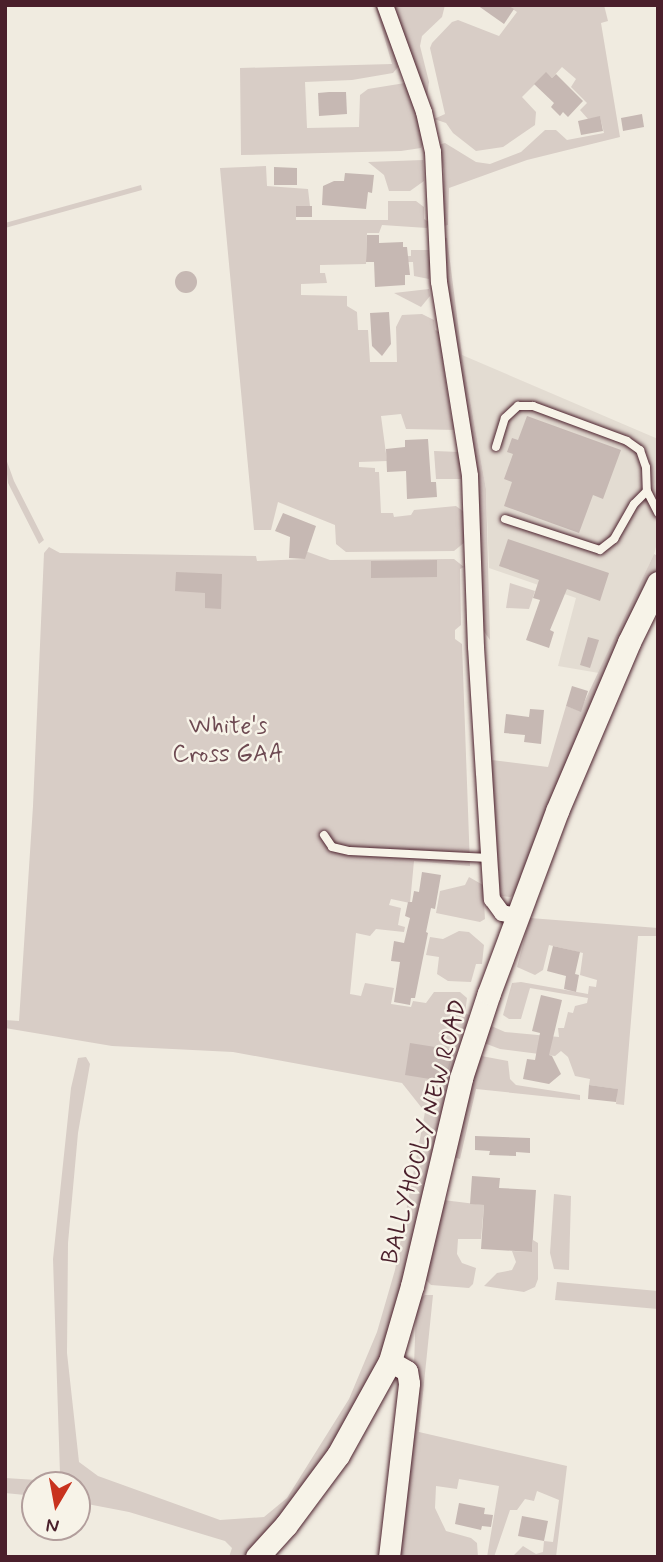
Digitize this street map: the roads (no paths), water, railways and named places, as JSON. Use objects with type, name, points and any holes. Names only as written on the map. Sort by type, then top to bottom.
[{"type":"main road","name":"BALLYHOOLY NEW ROAD","points":[[257,1557],[286,1525],[338,1455],[390,1361],[412,1286],[461,1078],[516,916],[602,704],[658,583]]},
{"type":"street","points":[[385,5],[429,129],[433,152],[439,282],[471,489],[489,858],[496,908],[516,916]]},
{"type":"street","points":[[389,1557],[408,1383],[407,1371],[390,1361]]},
{"type":"lane","points":[[496,447],[505,418],[518,406],[533,406],[627,440],[640,450],[646,467],[647,491],[658,513]]},
{"type":"lane","points":[[505,519],[600,550],[614,539],[634,504],[647,491]]},
{"type":"lane","points":[[324,835],[332,847],[350,852],[489,858]]},
{"type":"park label","name":"White's Cross GAA","points":[[228,741]]}]
